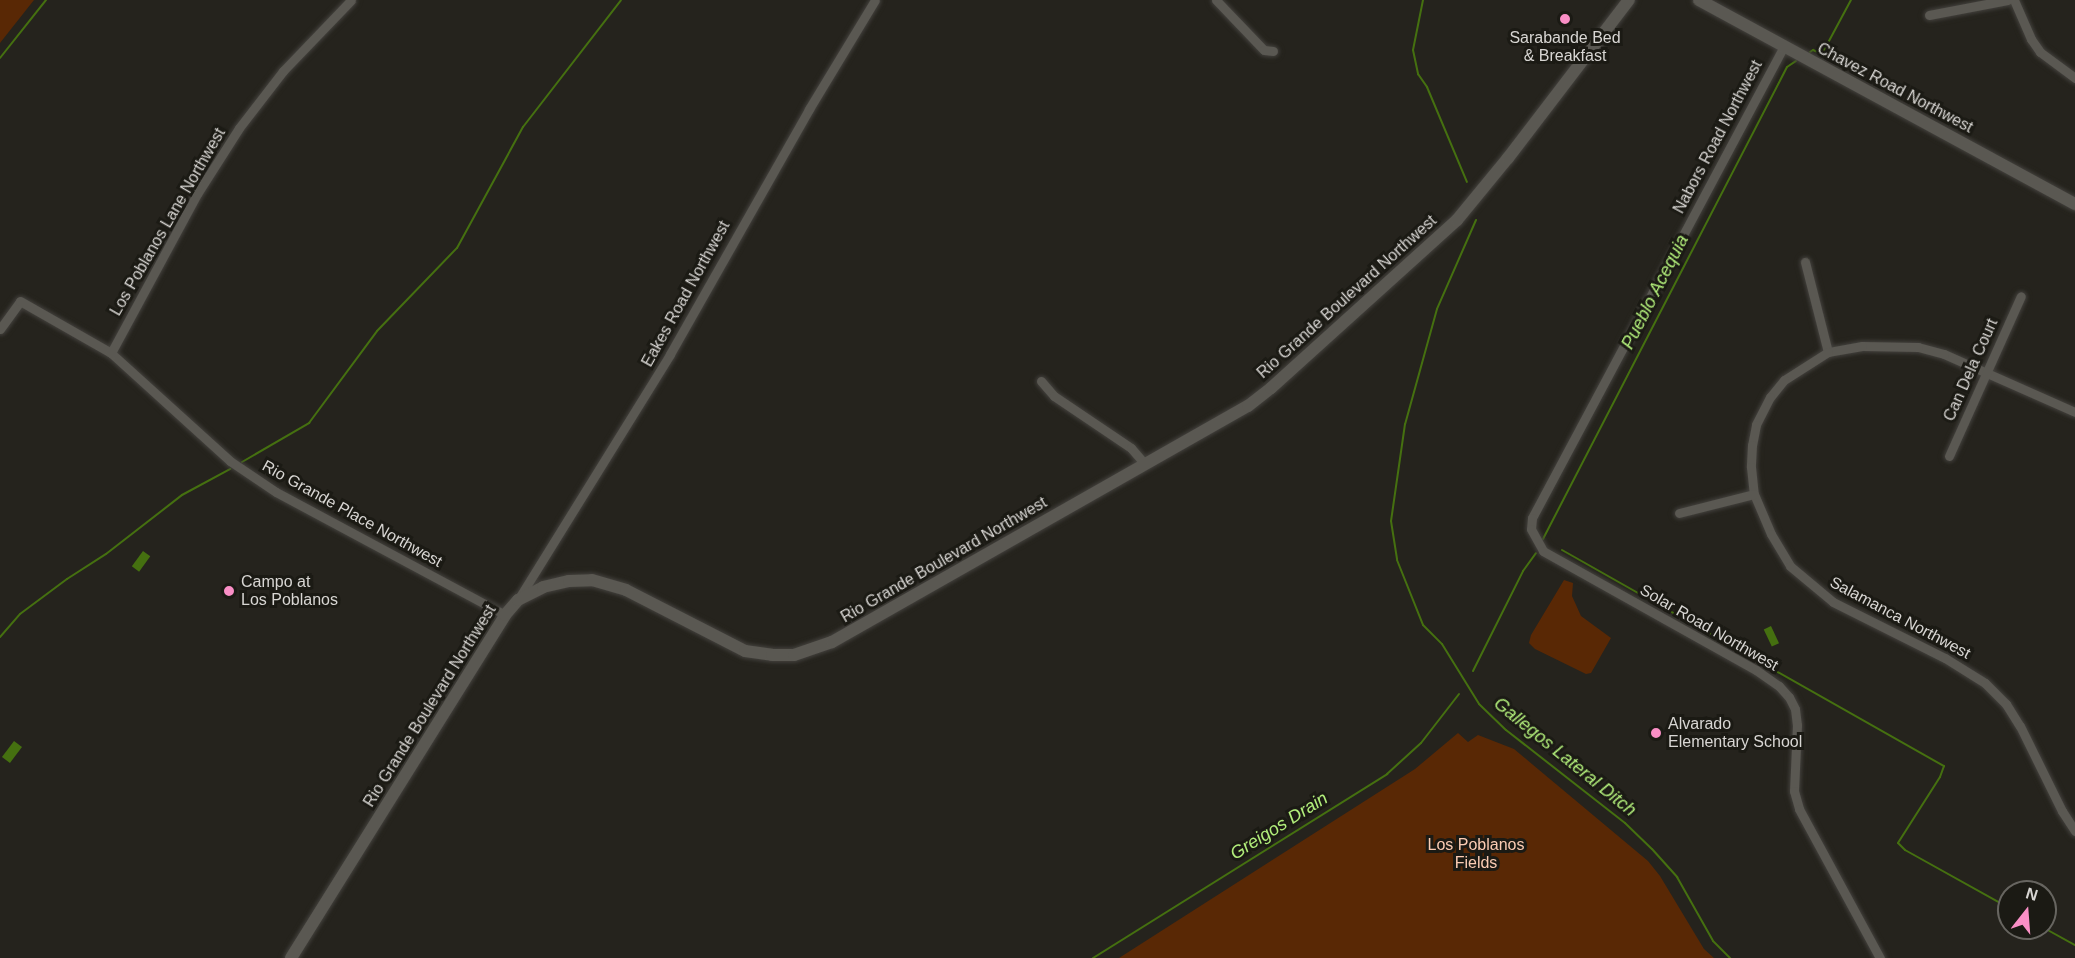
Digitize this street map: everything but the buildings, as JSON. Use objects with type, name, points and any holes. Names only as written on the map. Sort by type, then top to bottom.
[{"type":"street","name":"Los Poblanos Lane Northwest","points":[[111,353],[197,194],[239,128],[283,71],[351,0]]},
{"type":"street","name":"Eakes Road Northwest","points":[[518,600],[670,354],[809,109],[875,0]]},
{"type":"street","points":[[1216,0],[1264,50],[1274,51]]},
{"type":"street","name":"Rio Grande Boulevard Northwest","points":[[291,958],[505,615],[518,600],[543,587],[569,581],[602,582],[626,590],[746,651],[772,656],[794,655],[832,642],[1248,406],[1272,388],[1457,220],[1502,166],[1629,0]]},
{"type":"street","name":"Chavez Road Northwest","points":[[1700,0],[2075,204]]},
{"type":"street","points":[[1929,15],[2008,0]]},
{"type":"street","points":[[2014,0],[2031,39],[2040,52],[2075,78]]},
{"type":"street","name":"Nabors Road Northwest","points":[[1530,529],[1532,518],[1784,46]]},
{"type":"street","points":[[1805,262],[1828,352]]},
{"type":"street","name":"Can Dela Court","points":[[1949,456],[1985,371],[2021,296]]},
{"type":"street","name":"Rio Grande Place Northwest","points":[[0,329],[20,300],[111,353],[230,461],[276,492],[505,615]]},
{"type":"street","name":"Salamanca Northwest","points":[[2075,412],[1944,354],[1918,347],[1862,346],[1828,352],[1784,380],[1763,409],[1752,445],[1754,494],[1785,560],[1817,591],[1850,612],[1965,669],[2001,698],[2020,726],[2075,831]]},
{"type":"street","points":[[1041,381],[1054,396],[1131,448],[1145,464]]},
{"type":"street","points":[[1679,513],[1754,494]]},
{"type":"street","name":"Solar Road Northwest","points":[[1530,529],[1543,551],[1756,670],[1779,686],[1789,697],[1795,709],[1797,725],[1794,791],[1799,809],[1880,958]]},
{"type":"green space","points":[[0,0],[34,0],[0,43]]},
{"type":"green space","points":[[1564,580],[1573,583],[1572,596],[1581,616],[1611,638],[1591,673],[1586,674],[1535,649],[1529,643],[1531,635]]},
{"type":"green space","name":"Los Poblanos Fields","points":[[1458,733],[1468,742],[1478,735],[1514,749],[1648,861],[1660,876],[1704,949],[1714,958],[1119,958],[1415,769]]},
{"type":"shaded area","points":[[143,551],[150,556],[139,572],[132,566]]},
{"type":"shaded area","points":[[1771,626],[1779,643],[1772,647],[1764,629]]},
{"type":"shaded area","points":[[14,741],[22,747],[10,763],[2,757]]},
{"type":"waterway","points":[[0,58],[46,0]]},
{"type":"waterway","points":[[242,462],[309,423],[377,331],[457,248],[523,127],[621,0]]},
{"type":"waterway","name":"Gallegos Lateral Ditch","points":[[1423,0],[1413,50],[1418,74],[1427,87],[1467,182]]},
{"type":"waterway","name":"Pueblo Acequia","points":[[1810,52],[1813,50],[1822,54],[1851,0]]},
{"type":"waterway","name":"Pueblo Acequia","points":[[1543,539],[1787,67],[1796,61]]},
{"type":"waterway","name":"Gallegos Lateral Ditch","points":[[1476,220],[1437,309],[1405,424],[1391,521],[1397,560],[1423,625],[1442,644],[1479,704],[1506,730],[1625,823],[1652,849],[1677,877],[1713,941],[1730,958]]},
{"type":"waterway","points":[[0,637],[20,614],[67,579],[106,554],[182,495],[230,469]]},
{"type":"waterway","points":[[1562,550],[1944,766],[1940,777],[1898,843],[1905,850],[1997,901]]},
{"type":"waterway","name":"Pueblo Acequia","points":[[1473,671],[1523,571],[1536,553]]},
{"type":"waterway","name":"Greigos Drain","points":[[1093,958],[1387,774],[1421,743],[1459,694]]},
{"type":"waterway","points":[[2057,935],[2075,945]]},
{"type":"place","name":"Sarabande Bed & Breakfast","points":[[1565,19]]},
{"type":"place","name":"Campo at Los Poblanos","points":[[229,591]]},
{"type":"place","name":"Alvarado Elementary School","points":[[1656,733]]}]
